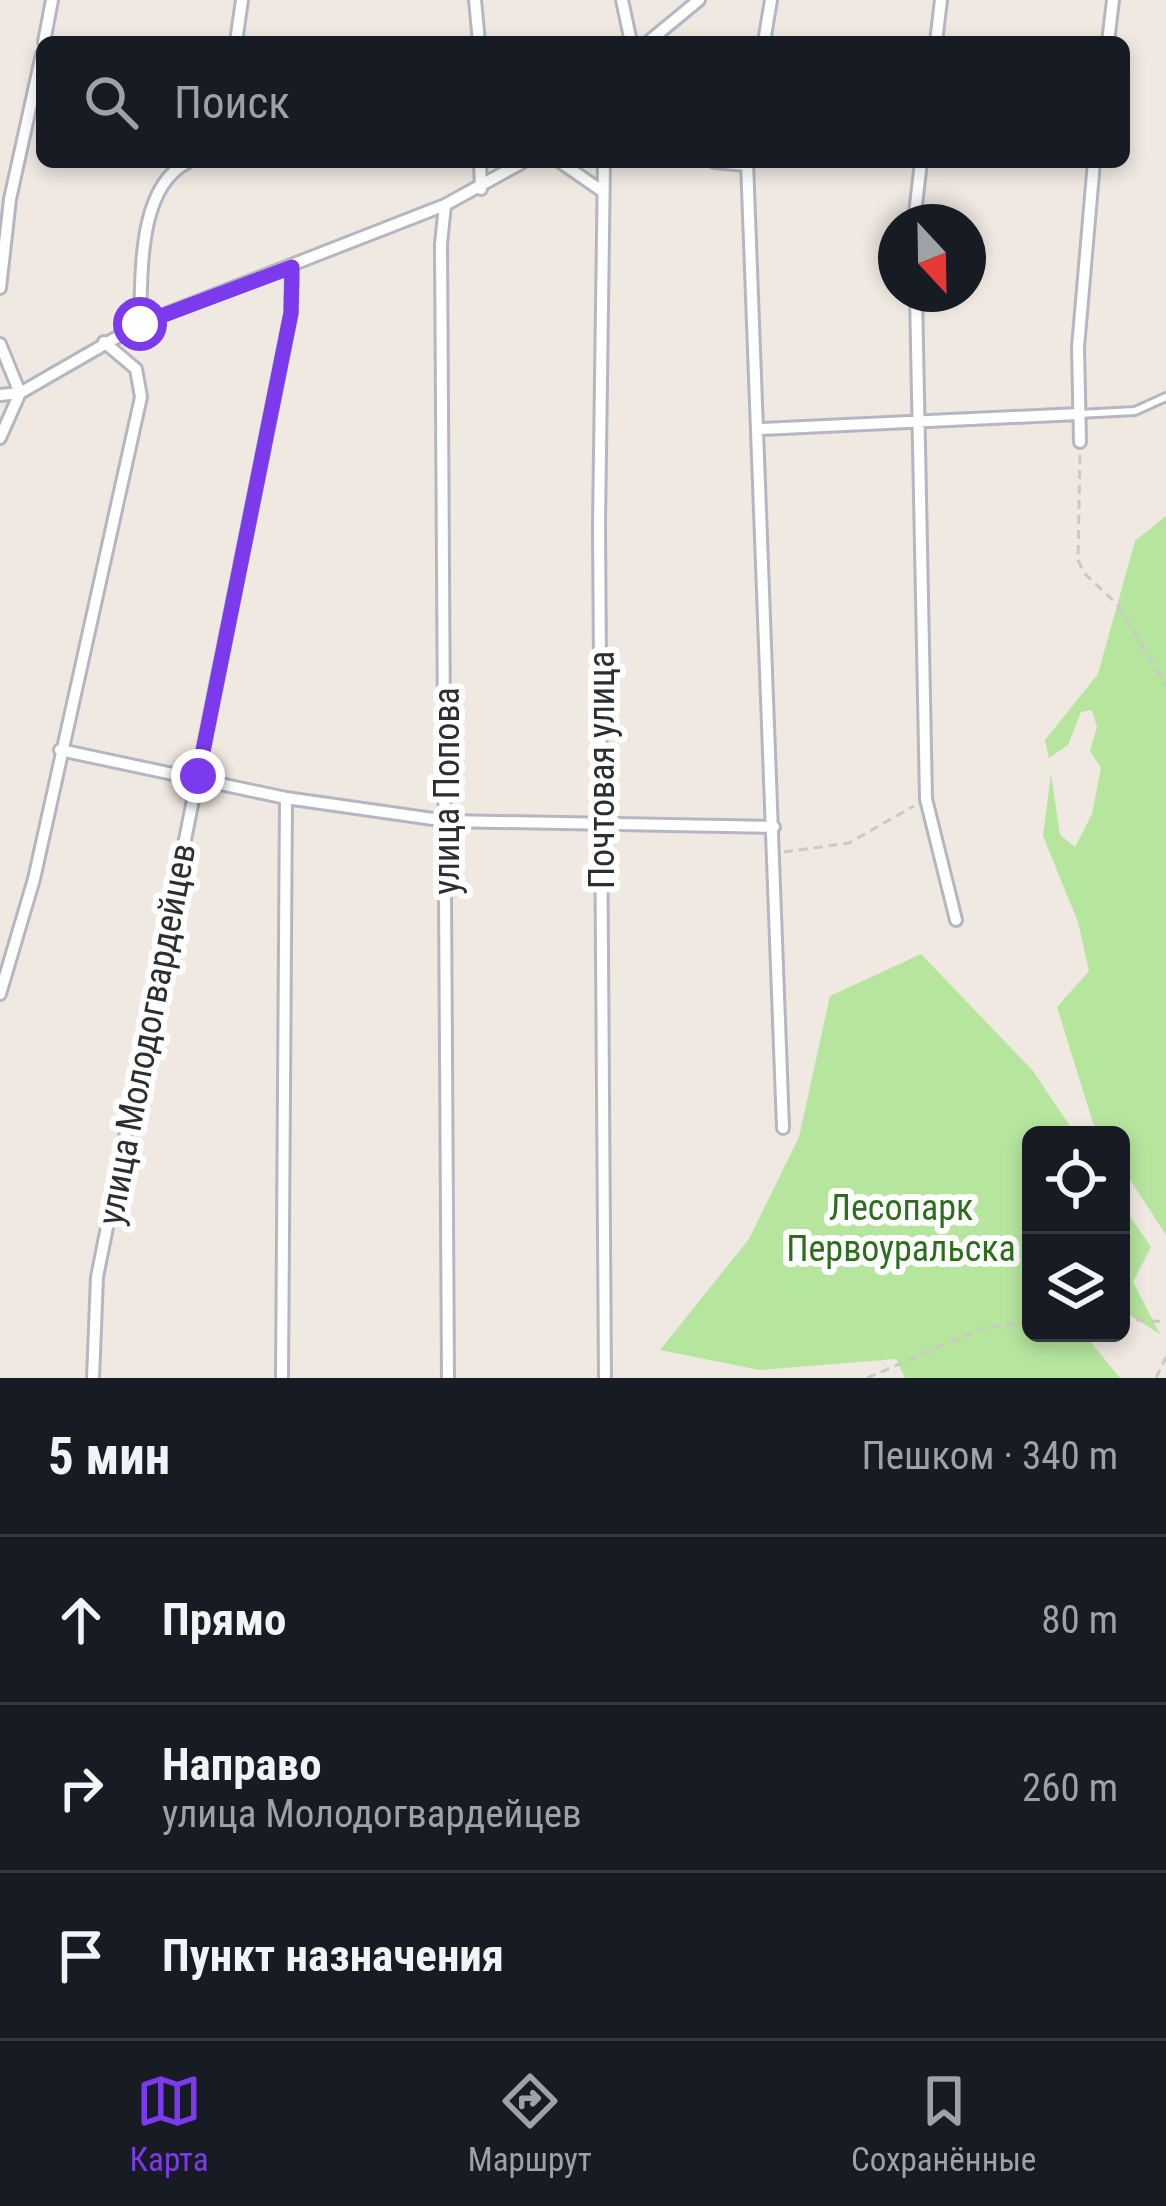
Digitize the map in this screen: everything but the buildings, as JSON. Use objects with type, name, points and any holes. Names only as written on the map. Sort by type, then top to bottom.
[{"type":"street","points":[[45,36],[52,0]]},
{"type":"street","points":[[237,36],[242,0]]},
{"type":"street","points":[[475,0],[478,36]]},
{"type":"street","points":[[622,0],[630,36]]},
{"type":"street","points":[[656,36],[699,0]]},
{"type":"street","points":[[765,36],[771,0]]},
{"type":"street","points":[[937,36],[941,0]]},
{"type":"street","points":[[1109,36],[1113,0]]},
{"type":"street","points":[[0,288],[10,200],[36,81]]},
{"type":"street","points":[[140,324],[150,220],[161,188],[176,168]]},
{"type":"street","points":[[480,168],[481,189]]},
{"type":"street","points":[[0,395],[20,392],[140,324],[445,205],[514,168]]},
{"type":"street","points":[[569,168],[602,191]]},
{"type":"street","name":"Почтовая улица","points":[[604,168],[605,1378]]},
{"type":"street","points":[[747,168],[783,1128]]},
{"type":"street","points":[[916,204],[920,168]]},
{"type":"street","points":[[1080,442],[1094,168]]},
{"type":"street","name":"улица Попова","points":[[445,205],[441,244],[448,1378]]},
{"type":"street","name":"улица Молодогвардейцев","points":[[93,1378],[98,1277],[291,313],[292,267]]},
{"type":"street","points":[[916,312],[926,799],[956,920]]},
{"type":"street","points":[[0,994],[34,879],[141,397],[136,369],[104,341]]},
{"type":"street","points":[[0,344],[20,392],[0,438]]},
{"type":"street","points":[[760,429],[1078,414]]},
{"type":"street","points":[[60,750],[286,798],[447,821],[774,827]]},
{"type":"street","points":[[282,1378],[286,798]]},
{"type":"lane","points":[[1078,414],[1135,411],[1166,397]]},
{"type":"path","points":[[1080,442],[1078,560],[1127,619],[1166,685]]},
{"type":"path","points":[[775,852],[849,842],[926,799]]},
{"type":"path","points":[[1130,1320],[1166,1322]]},
{"type":"path","points":[[867,1378],[983,1328],[1022,1323]]},
{"type":"path","points":[[1156,1378],[1166,1357]]},
{"type":"green space","name":"Лесопарк Первоуральска","points":[[1166,516],[1166,1235],[1130,1180],[1130,1126],[1093,1123],[1057,1007],[1089,971],[1078,922],[1043,836],[1051,774],[1060,835],[1075,847],[1092,814],[1101,768],[1090,751],[1097,727],[1092,710],[1081,712],[1068,745],[1049,758],[1045,740],[1098,674],[1135,541]]},
{"type":"green space","name":"Лесопарк Первоуральска","points":[[921,954],[1033,1071],[1070,1126],[1022,1126],[1022,1342],[1090,1342],[1120,1378],[905,1378],[896,1359],[760,1370],[660,1350],[749,1239],[799,1137],[830,996]]},
{"type":"green space","name":"Лесопарк Первоуральска","points":[[1130,1216],[1151,1247],[1133,1282],[1160,1334],[1130,1316]]},
{"type":"route","points":[[140,324],[292,267],[291,313],[198,776]]}]
